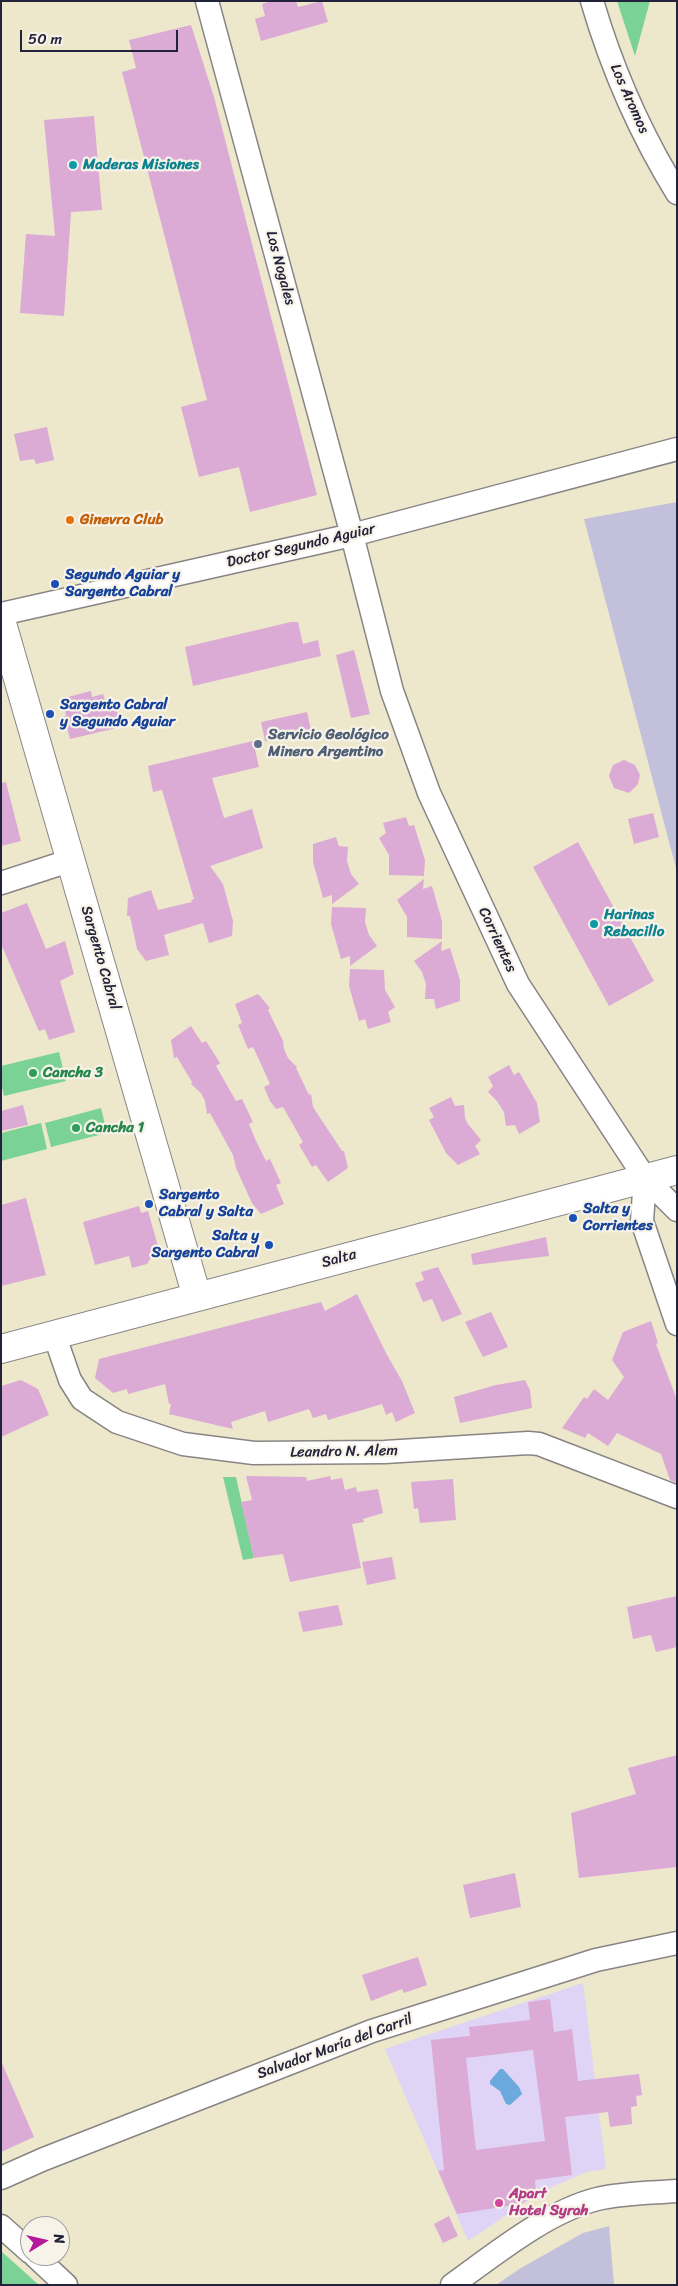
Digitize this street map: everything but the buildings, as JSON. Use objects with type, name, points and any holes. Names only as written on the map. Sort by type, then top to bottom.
[{"type":"main road","name":"Sargento Cabral","points":[[1,620],[10,684],[72,860],[197,1297]]},
{"type":"main road","name":"Salta","points":[[1,1348],[677,1170]]},
{"type":"street","name":"Los Nogales","points":[[207,1],[352,534]]},
{"type":"street","name":"Los Aromos","points":[[592,1],[612,63],[632,109],[657,160],[677,193]]},
{"type":"street","name":"Doctor Segundo Aguiar","points":[[1,614],[352,534],[599,471],[677,449]]},
{"type":"street","name":"Corrientes","points":[[352,534],[392,692],[429,793],[518,984],[644,1178],[677,1210]]},
{"type":"street","points":[[1,882],[72,860]]},
{"type":"street","points":[[644,1178],[642,1221],[677,1324]]},
{"type":"street","name":"Leandro N. Alem","points":[[54,1334],[70,1380],[82,1399],[117,1422],[183,1444],[254,1453],[385,1452],[528,1443],[539,1444],[677,1497]]},
{"type":"street","name":"Salvador María del Carril","points":[[1,2178],[44,2159],[372,2031],[596,1960],[677,1943]]},
{"type":"street","points":[[452,2285],[530,2231],[584,2203],[612,2196],[677,2190]]},
{"type":"street","points":[[1,2226],[20,2243]]},
{"type":"street","points":[[46,2266],[66,2285]]},
{"type":"shaded area","points":[[677,502],[677,872],[584,519]]},
{"type":"shaded area","points":[[583,1983],[606,2169],[586,2172],[539,2193],[468,2241],[385,2049]]},
{"type":"shaded area","points":[[609,2226],[614,2285],[496,2285],[521,2268],[583,2233]]},
{"type":"green space","points":[[617,1],[650,1],[635,56]]},
{"type":"green space","name":"Cancha 3","points":[[59,1052],[66,1081],[4,1096],[1,1083],[1,1066]]},
{"type":"green space","name":"Cancha 1","points":[[101,1108],[107,1133],[51,1147],[45,1123]]},
{"type":"green space","points":[[41,1123],[47,1149],[1,1161],[1,1133]]},
{"type":"green space","points":[[223,1477],[236,1477],[254,1558],[243,1560]]},
{"type":"green space","points":[[1,2251],[39,2285],[1,2285]]},
{"type":"water","points":[[500,2069],[503,2069],[519,2087],[522,2094],[510,2105],[506,2104],[500,2091],[490,2084],[490,2081]]},
{"type":"place","name":"Maderas Misiones","points":[[73,165]]},
{"type":"place","name":"Ginevra Club","points":[[70,520]]},
{"type":"place","name":"Segundo Aguiar y Sargento Cabral","points":[[55,584]]},
{"type":"place","name":"Sargento Cabral y Segundo Aguiar","points":[[50,714]]},
{"type":"place","name":"Servicio Geológico Minero Argentino","points":[[258,744]]},
{"type":"place","name":"Harinas Rebacillo","points":[[594,924]]},
{"type":"place","name":"Cancha 3","points":[[33,1073]]},
{"type":"place","name":"Cancha 1","points":[[76,1128]]},
{"type":"place","name":"Sargento Cabral y Salta","points":[[149,1204]]},
{"type":"place","name":"Salta y Corrientes","points":[[573,1218]]},
{"type":"place","name":"Salta y Sargento Cabral","points":[[269,1245]]},
{"type":"place","name":"Apart Hotel Syrah","points":[[499,2203]]}]
